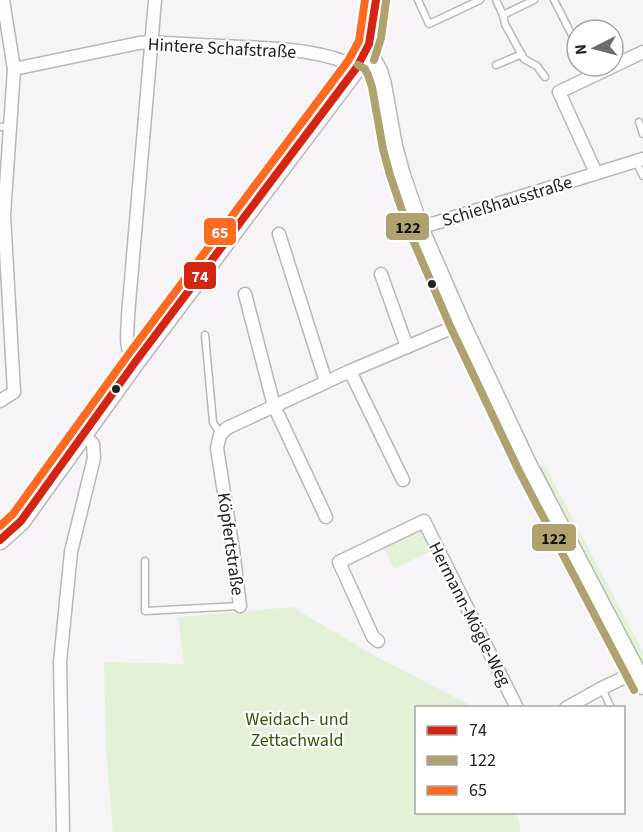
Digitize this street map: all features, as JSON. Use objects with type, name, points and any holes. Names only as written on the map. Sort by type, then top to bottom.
[{"type":"street","points":[[0,401],[14,392],[4,215],[5,126],[14,69],[3,0]]},
{"type":"street","points":[[136,361],[128,350],[128,315],[155,0]]},
{"type":"street","points":[[0,540],[21,521],[136,361],[361,62],[369,44],[376,0]]},
{"type":"street","name":"Hintere Schafstraße","points":[[14,69],[151,42],[282,49],[361,62]]},
{"type":"street","name":"Schießhausstraße","points":[[625,59],[643,52]]},
{"type":"street","points":[[361,62],[373,62],[378,71],[400,172],[419,228],[461,324],[528,466],[640,679],[602,688],[570,706]]},
{"type":"street","name":"Schießhausstraße","points":[[581,78],[560,92],[596,173]]},
{"type":"street","name":"Schießhausstraße","points":[[419,228],[640,160]]},
{"type":"street","points":[[279,234],[326,382]]},
{"type":"street","points":[[381,274],[407,347]]},
{"type":"street","points":[[245,294],[274,406],[326,517]]},
{"type":"street","points":[[220,435],[227,428],[326,382],[461,324]]},
{"type":"street","points":[[350,371],[403,480]]},
{"type":"street","points":[[63,832],[60,662],[70,552],[93,458],[93,444],[84,435]]},
{"type":"street","name":"Köpfertstraße","points":[[220,435],[217,448],[240,606]]},
{"type":"street","name":"Hermann-Mögle-Weg","points":[[378,641],[373,637],[339,562],[424,521],[516,706]]},
{"type":"lane","points":[[418,0],[429,24],[480,0]]},
{"type":"lane","points":[[496,0],[525,59],[537,66],[545,77]]},
{"type":"lane","points":[[503,15],[534,0]]},
{"type":"lane","points":[[554,0],[565,22]]},
{"type":"lane","points":[[496,66],[522,54]]},
{"type":"lane","points":[[639,122],[643,134]]},
{"type":"lane","points":[[640,160],[643,176]]},
{"type":"lane","points":[[206,335],[213,422],[220,435]]},
{"type":"lane","name":"Köpfertstraße","points":[[145,561],[145,611],[240,606]]},
{"type":"lane","points":[[602,688],[610,706]]},
{"type":"green space","points":[[544,464],[643,652],[643,672],[538,468]]},
{"type":"green space","points":[[424,521],[437,548],[394,569],[381,541]]},
{"type":"green space","name":"Weidach- und Zettachwald","points":[[292,607],[377,657],[472,706],[415,706],[415,814],[517,814],[521,832],[113,832],[106,746],[104,662],[184,664],[178,617]]},
{"type":"waterway","points":[[540,469],[553,494]]},
{"type":"transit line","name":"65","points":[[0,526],[13,514],[128,355],[348,61],[359,41],[365,0]]},
{"type":"transit line","name":"74","points":[[0,540],[21,521],[136,361],[357,67],[369,44],[376,0]]},
{"type":"transit line","name":"122","points":[[374,60],[381,38],[386,1]]},
{"type":"transit line","name":"122","points":[[358,65],[365,69],[372,87],[383,149],[409,231],[451,328],[519,471],[634,690]]}]
